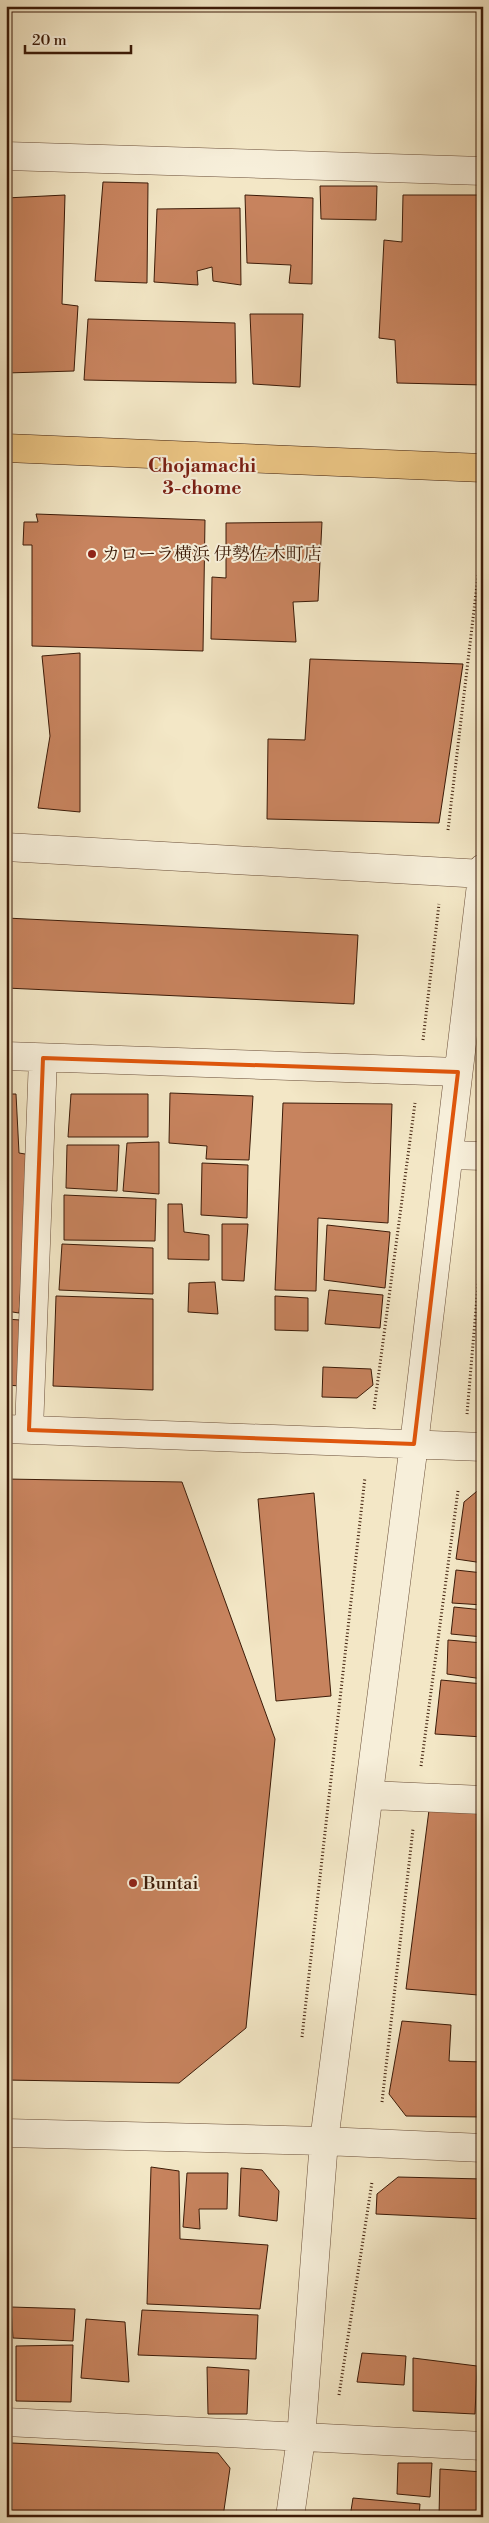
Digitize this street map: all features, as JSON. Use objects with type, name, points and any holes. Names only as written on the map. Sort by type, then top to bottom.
[{"type":"main road","points":[[6,448],[483,468]]},
{"type":"street","points":[[6,156],[483,171]]},
{"type":"street","points":[[6,847],[482,872],[414,1444],[324,2141],[301,2438],[290,2517]]},
{"type":"street","points":[[6,1056],[458,1072]]},
{"type":"street","points":[[43,1058],[18,1429],[483,1447]]},
{"type":"street","points":[[449,1154],[483,1156]]},
{"type":"street","points":[[369,1796],[483,1800]]},
{"type":"street","points":[[6,2133],[324,2141],[483,2148]]},
{"type":"street","points":[[6,2422],[332,2440],[483,2446]]},
{"type":"path","points":[[448,830],[483,534]]},
{"type":"path","points":[[374,1410],[419,1071],[439,900]]},
{"type":"path","points":[[467,1417],[483,1227]]},
{"type":"path","points":[[301,2046],[365,1477]]},
{"type":"path","points":[[332,2440],[372,2182]]},
{"type":"highlighted area","points":[[43,1058],[458,1072],[414,1444],[29,1430]]},
{"type":"building","points":[[456,6],[483,6],[483,13]]},
{"type":"building","points":[[103,182],[148,183],[147,283],[95,281]]},
{"type":"building","points":[[320,186],[377,186],[376,220],[321,219]]},
{"type":"building","points":[[65,195],[62,304],[78,306],[74,371],[6,373],[6,198]]},
{"type":"building","points":[[245,195],[313,198],[312,284],[289,283],[291,265],[247,263]]},
{"type":"building","points":[[403,195],[483,195],[483,385],[397,383],[395,340],[379,338],[384,240],[402,242]]},
{"type":"building","points":[[240,208],[241,285],[213,281],[212,267],[197,271],[198,285],[154,282],[157,209]]},
{"type":"building","points":[[250,314],[303,314],[300,387],[253,384]]},
{"type":"building","points":[[88,319],[235,323],[236,383],[84,380]]},
{"type":"building","points":[[36,514],[205,520],[203,651],[32,646],[32,545],[23,545],[24,522],[38,522]]},
{"type":"building","points":[[322,522],[318,601],[293,602],[296,642],[211,639],[212,577],[226,578],[226,523]]},
{"type":"building","points":[[80,653],[80,812],[38,808],[50,736],[42,656]]},
{"type":"building","points":[[310,659],[463,664],[439,823],[267,819],[268,739],[305,740]]},
{"type":"building","points":[[6,918],[358,935],[354,1004],[6,988]]},
{"type":"building","points":[[170,1093],[253,1096],[249,1160],[206,1159],[207,1146],[169,1143]]},
{"type":"building","points":[[6,1094],[16,1094],[19,1153],[31,1155],[19,1313],[6,1311]]},
{"type":"building","points":[[71,1094],[148,1094],[148,1137],[68,1137]]},
{"type":"building","points":[[283,1103],[392,1104],[388,1223],[318,1218],[316,1291],[275,1290]]},
{"type":"building","points":[[159,1142],[159,1194],[123,1191],[127,1143]]},
{"type":"building","points":[[67,1145],[119,1145],[117,1191],[66,1188]]},
{"type":"building","points":[[202,1163],[248,1165],[247,1218],[201,1215]]},
{"type":"building","points":[[64,1195],[156,1199],[155,1241],[64,1240]]},
{"type":"building","points":[[168,1204],[182,1204],[184,1232],[209,1235],[209,1260],[168,1259]]},
{"type":"building","points":[[222,1224],[248,1224],[244,1281],[222,1280]]},
{"type":"building","points":[[327,1225],[390,1232],[385,1288],[324,1280]]},
{"type":"building","points":[[62,1244],[153,1248],[153,1294],[59,1290]]},
{"type":"building","points":[[215,1282],[218,1314],[188,1312],[189,1283]]},
{"type":"building","points":[[329,1290],[383,1295],[380,1328],[325,1324]]},
{"type":"building","points":[[56,1296],[153,1299],[153,1390],[53,1386]]},
{"type":"building","points":[[275,1296],[308,1298],[308,1331],[275,1330]]},
{"type":"building","points":[[6,1319],[20,1320],[20,1386],[6,1385]]},
{"type":"building","points":[[323,1367],[371,1369],[373,1385],[357,1398],[322,1397]]},
{"type":"building","name":"Buntai","points":[[6,1479],[182,1482],[275,1739],[246,2028],[179,2083],[6,2080]]},
{"type":"building","points":[[482,1487],[483,1563],[456,1559],[464,1502]]},
{"type":"building","points":[[314,1493],[331,1696],[276,1701],[258,1499]]},
{"type":"building","points":[[456,1570],[483,1573],[483,1605],[452,1603]]},
{"type":"building","points":[[454,1607],[483,1610],[483,1637],[451,1634]]},
{"type":"building","points":[[448,1640],[483,1643],[483,1679],[447,1674]]},
{"type":"building","points":[[441,1680],[483,1684],[483,1737],[435,1734]]},
{"type":"building","points":[[429,1810],[483,1813],[483,1907],[478,1995],[406,1989]]},
{"type":"building","points":[[402,2021],[451,2025],[449,2061],[483,2062],[483,2117],[406,2116],[389,2094]]},
{"type":"building","points":[[151,2167],[179,2171],[180,2239],[268,2245],[260,2309],[147,2304]]},
{"type":"building","points":[[241,2168],[262,2170],[279,2191],[277,2221],[239,2216]]},
{"type":"building","points":[[187,2173],[228,2173],[227,2209],[199,2209],[200,2229],[183,2227]]},
{"type":"building","points":[[398,2177],[483,2179],[483,2219],[376,2214],[377,2194]]},
{"type":"building","points":[[11,2307],[75,2309],[73,2341],[13,2338]]},
{"type":"building","points":[[142,2310],[258,2315],[256,2359],[138,2355]]},
{"type":"building","points":[[86,2319],[125,2322],[129,2382],[81,2378]]},
{"type":"building","points":[[73,2345],[71,2402],[16,2401],[16,2346]]},
{"type":"building","points":[[362,2353],[406,2356],[404,2385],[357,2382]]},
{"type":"building","points":[[413,2358],[477,2366],[475,2414],[413,2411]]},
{"type":"building","points":[[207,2367],[249,2370],[247,2414],[208,2414]]},
{"type":"building","points":[[12,2443],[218,2453],[230,2468],[223,2517],[6,2517],[6,2448]]},
{"type":"building","points":[[398,2463],[432,2463],[430,2497],[397,2494]]},
{"type":"building","points":[[440,2469],[483,2472],[483,2517],[439,2517]]},
{"type":"building","points":[[353,2498],[420,2504],[419,2517],[350,2517]]},
{"type":"place","name":"カローラ横浜 伊勢佐木町店","points":[[92,554]]},
{"type":"place","name":"Buntai","points":[[133,1883]]},
{"type":"district","name":"Chojamachi 3-chome","points":[[202,477]]}]
